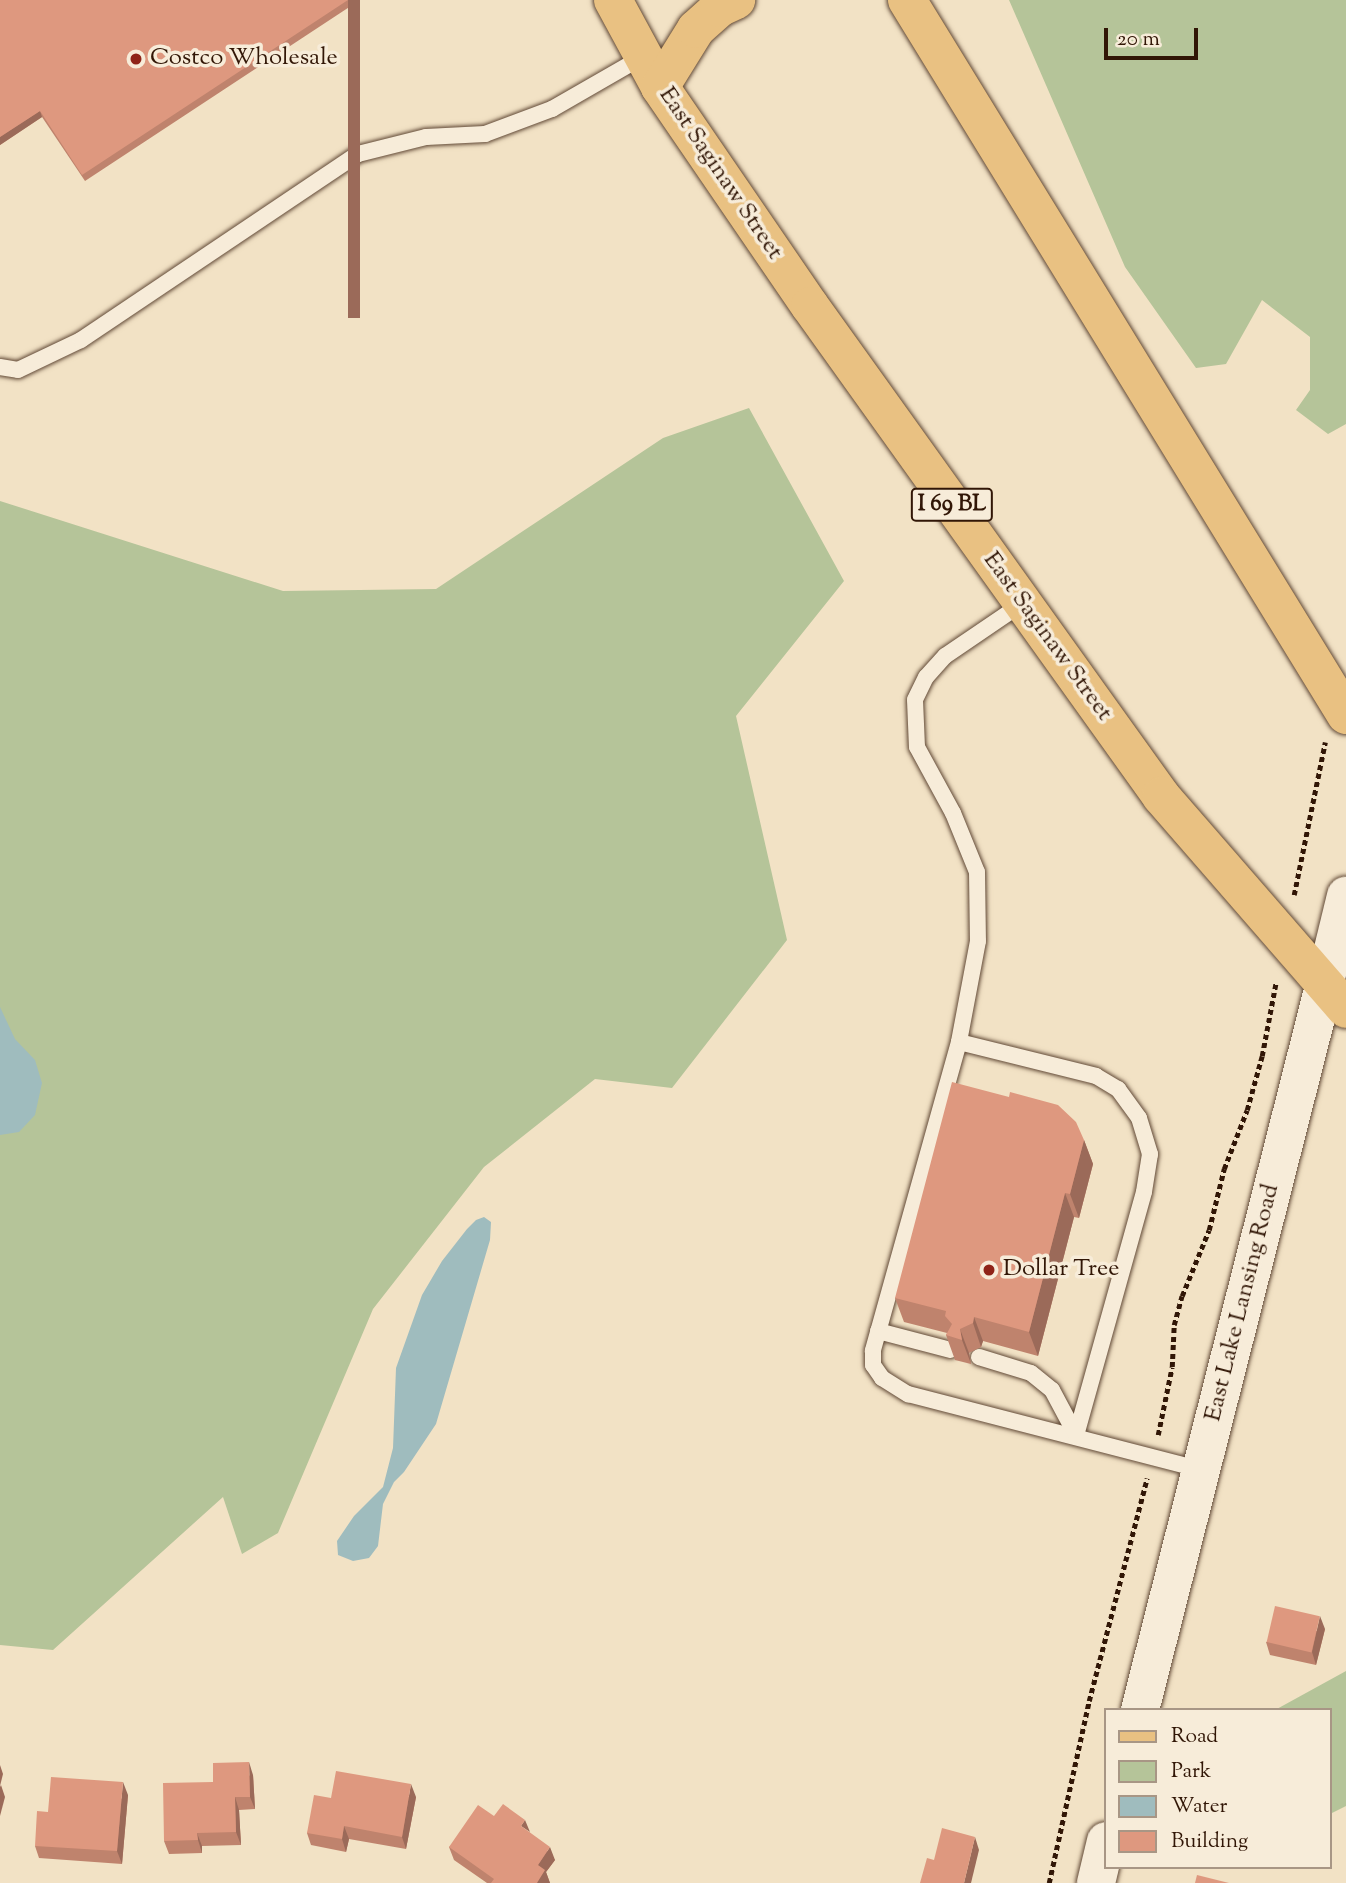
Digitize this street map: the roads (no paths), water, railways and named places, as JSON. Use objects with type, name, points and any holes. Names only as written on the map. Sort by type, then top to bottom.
[{"type":"main road","name":"East Saginaw Street","points":[[613,0],[652,72],[810,306],[1161,796],[1335,997]]},
{"type":"main road","points":[[652,72],[719,8],[736,0]]},
{"type":"main road","points":[[903,5],[1340,706]]},
{"type":"street","name":"East Lake Lansing Road","points":[[1140,1708],[1200,1470],[1335,997],[1346,896]]},
{"type":"street","points":[[1096,1883],[1104,1849]]},
{"type":"lane","points":[[0,367],[18,370],[81,340],[358,154],[426,137],[485,134],[652,72]]},
{"type":"lane","points":[[1023,603],[945,656],[926,677],[915,700],[917,747],[953,813],[977,872],[978,941],[959,1042],[878,1331],[873,1365],[882,1378],[908,1394],[1076,1435],[1200,1470]]},
{"type":"lane","points":[[959,1042],[1096,1076],[1118,1089],[1139,1118],[1150,1154],[1144,1192],[1076,1435]]},
{"type":"lane","points":[[878,1331],[951,1350]]},
{"type":"lane","points":[[979,1357],[1031,1373],[1052,1390],[1076,1435]]},
{"type":"water","points":[[0,1007],[15,1039],[35,1060],[42,1083],[35,1115],[19,1132],[0,1135]]},
{"type":"water","points":[[484,1217],[491,1222],[490,1240],[436,1424],[404,1472],[394,1482],[383,1504],[378,1546],[369,1558],[353,1561],[338,1555],[337,1541],[354,1516],[383,1487],[393,1448],[396,1368],[422,1295],[442,1261],[467,1229],[476,1220]]},
{"type":"place","name":"Costco Wholesale","points":[[136,59]]},
{"type":"place","name":"Dollar Tree","points":[[989,1270]]}]
